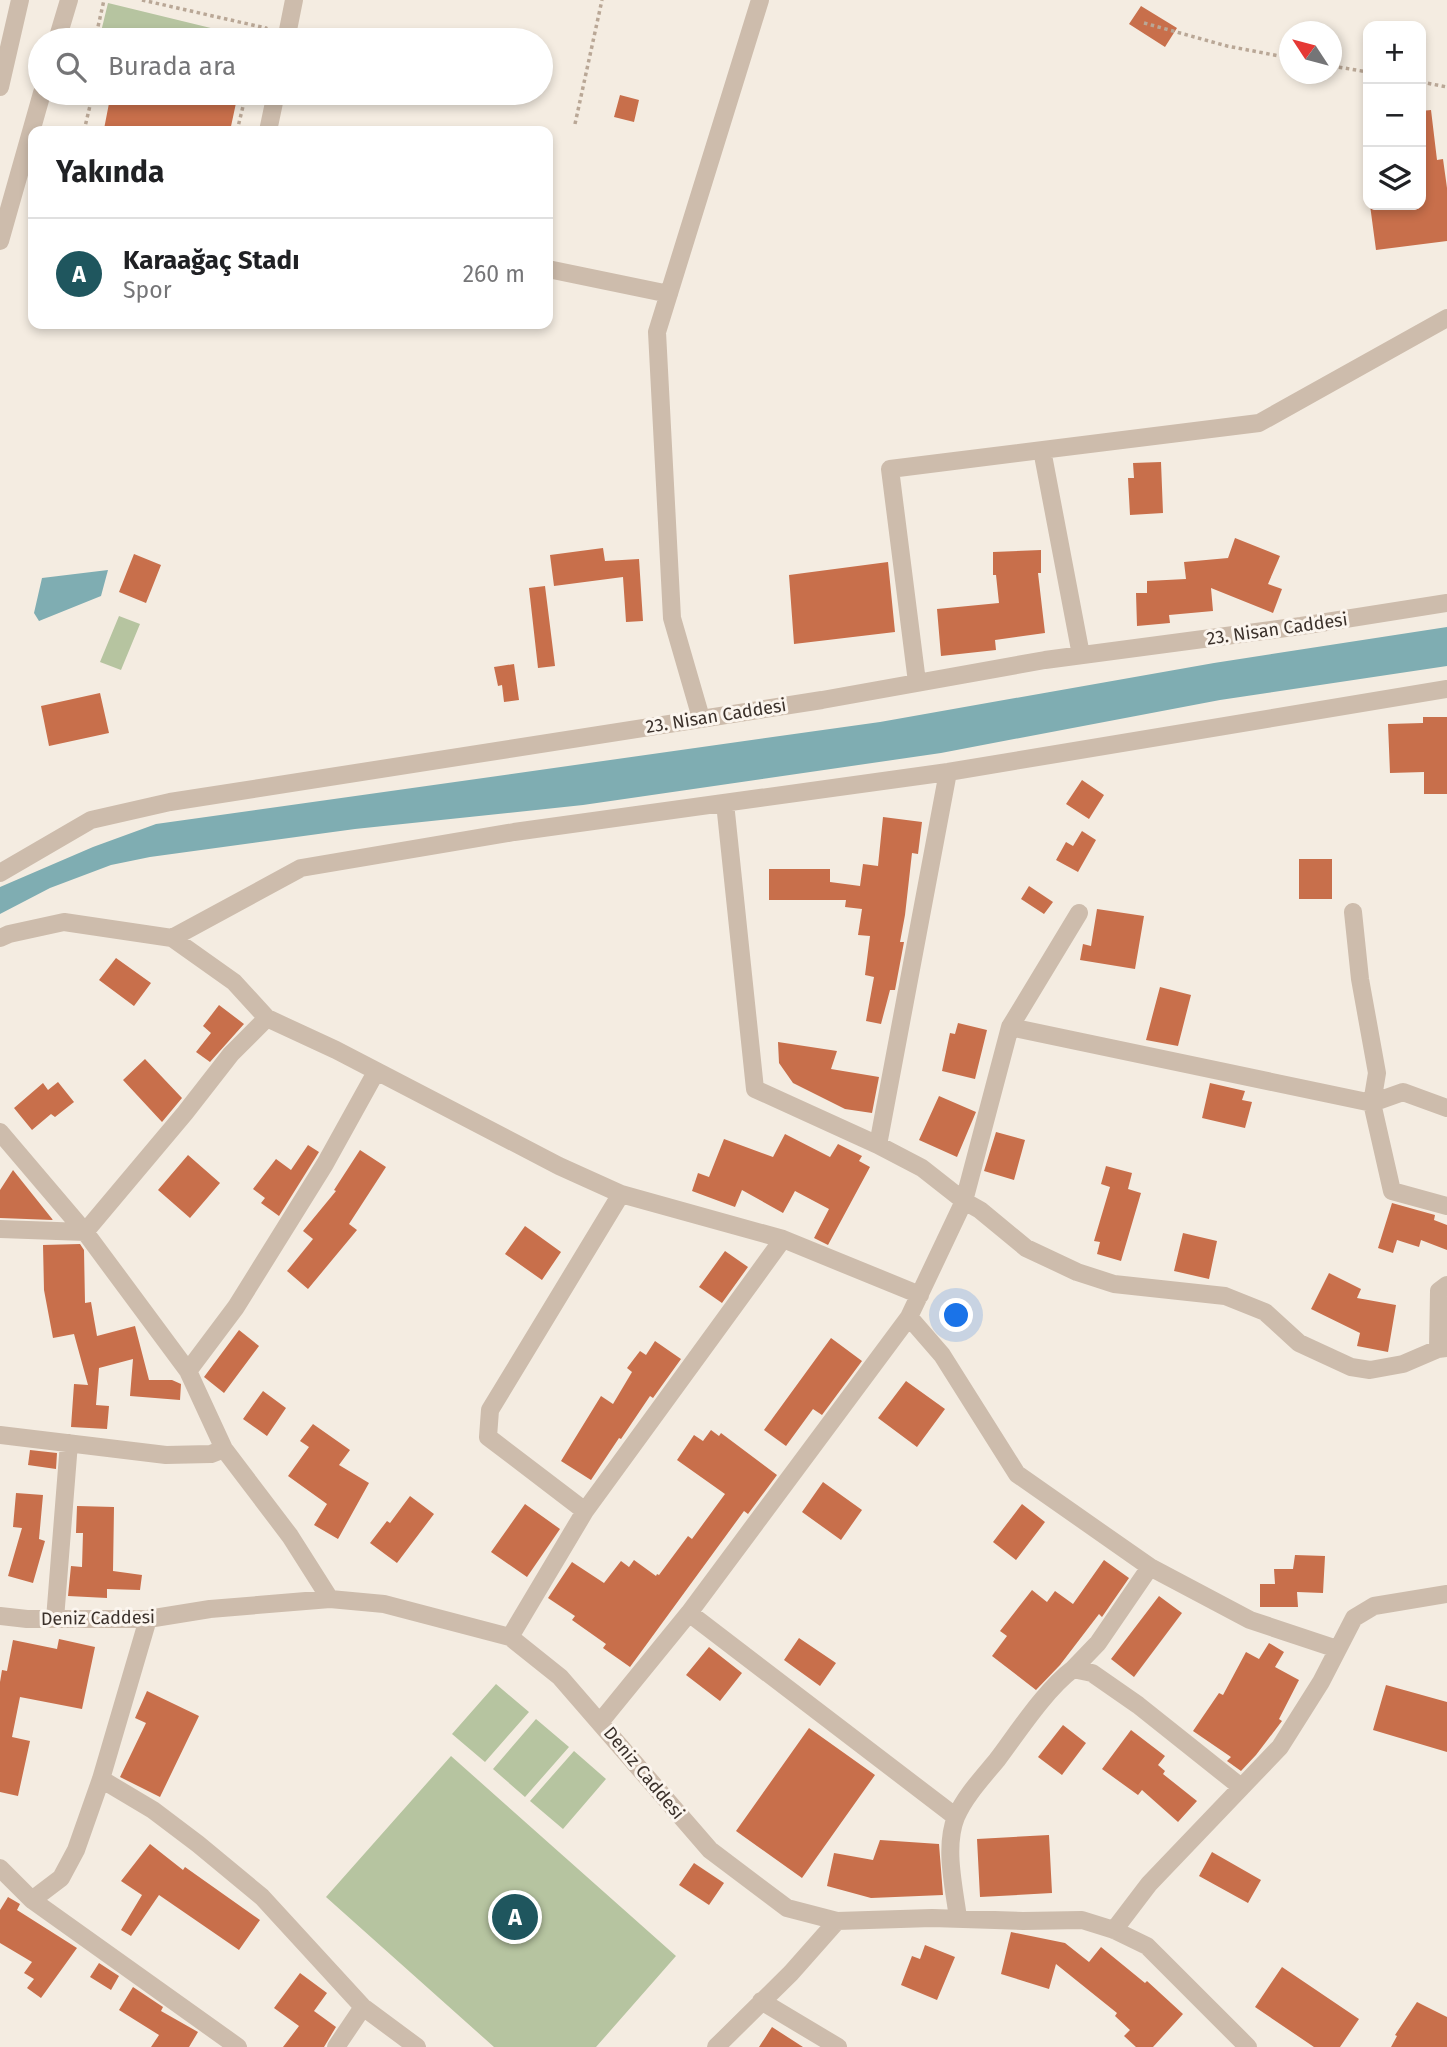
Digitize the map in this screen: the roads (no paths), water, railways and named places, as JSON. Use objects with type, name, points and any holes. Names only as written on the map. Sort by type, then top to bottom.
[{"type":"street","points":[[0,87],[20,0]]},
{"type":"street","points":[[61,28],[69,0]]},
{"type":"street","points":[[288,28],[294,0]]},
{"type":"street","points":[[701,718],[672,618],[657,332],[760,0]]},
{"type":"street","points":[[33,126],[39,105]]},
{"type":"street","points":[[269,126],[273,105]]},
{"type":"street","points":[[0,241],[28,142]]},
{"type":"street","points":[[553,270],[669,294]]},
{"type":"street","points":[[918,682],[890,469],[1259,423],[1447,318]]},
{"type":"street","points":[[1042,450],[1081,655]]},
{"type":"street","name":"23. Nisan Caddesi","points":[[0,873],[91,820],[170,802],[1081,655],[1301,626],[1447,603]]},
{"type":"street","points":[[172,938],[302,868],[514,832],[948,772],[1447,689]]},
{"type":"street","points":[[878,1145],[948,772]]},
{"type":"street","points":[[725,803],[755,1089],[922,1167],[1026,1248],[1077,1272],[1114,1284],[1225,1296],[1265,1312],[1299,1343],[1351,1367],[1370,1370],[1403,1364],[1443,1348],[1439,1291],[1447,1285]]},
{"type":"street","points":[[1353,912],[1360,979],[1377,1073],[1372,1103],[1392,1191],[1447,1206]]},
{"type":"street","points":[[601,1721],[689,1613],[909,1317],[964,1201],[1010,1027],[1079,913]]},
{"type":"street","points":[[0,938],[64,922],[172,938],[234,982],[267,1018],[336,1050],[559,1166],[621,1194],[783,1239],[920,1295]]},
{"type":"street","points":[[85,1232],[185,1114],[231,1054],[267,1018]]},
{"type":"street","points":[[1010,1027],[1372,1103],[1403,1092],[1447,1108]]},
{"type":"street","points":[[188,1371],[236,1307],[325,1164],[376,1072]]},
{"type":"street","points":[[0,1132],[85,1232],[188,1371],[224,1449],[290,1536],[330,1600]]},
{"type":"street","points":[[585,1511],[488,1437],[490,1410],[621,1194]]},
{"type":"street","points":[[0,1229],[85,1232]]},
{"type":"street","points":[[510,1637],[585,1511],[783,1239]]},
{"type":"street","points":[[909,1317],[942,1354],[1017,1475],[1150,1567],[1250,1620],[1337,1649]]},
{"type":"street","points":[[0,1435],[166,1455],[211,1454],[224,1449]]},
{"type":"street","points":[[55,1619],[69,1443]]},
{"type":"street","points":[[958,1918],[952,1873],[951,1836],[956,1817],[969,1796],[1063,1676],[1098,1643],[1150,1567]]},
{"type":"street","points":[[1114,1930],[1149,1884],[1280,1747],[1321,1682],[1354,1618],[1374,1606],[1447,1594]]},
{"type":"street","name":"Deniz Caddesi","points":[[0,1616],[148,1619],[210,1609],[330,1600],[384,1604],[510,1637],[560,1677],[601,1721],[710,1850],[787,1908],[836,1921],[958,1918],[1023,1922],[1082,1920],[1114,1930],[1147,1946],[1248,2047]]},
{"type":"street","points":[[689,1613],[956,1817]]},
{"type":"street","points":[[32,1900],[61,1878],[76,1850],[101,1779],[148,1619]]},
{"type":"street","points":[[1073,1669],[1092,1673],[1120,1692],[1241,1787]]},
{"type":"street","points":[[101,1779],[171,1824],[261,1897],[363,2007],[418,2047]]},
{"type":"street","points":[[0,1868],[32,1900],[238,2047]]},
{"type":"street","points":[[716,2047],[791,1973],[836,1921]]},
{"type":"street","points":[[761,2001],[838,2047]]},
{"type":"street","points":[[336,2047],[363,2007]]},
{"type":"street","points":[[205,2047],[213,2030]]},
{"type":"water","points":[[108,570],[101,596],[39,621],[34,613],[42,578]]},
{"type":"water","points":[[1447,627],[1447,666],[1220,700],[941,753],[583,805],[355,829],[150,857],[111,865],[50,888],[0,914],[0,887],[93,847],[156,824],[880,722],[1214,663]]},
{"type":"place","name":"Karaağaç Stadı","points":[[515,1917]]}]
